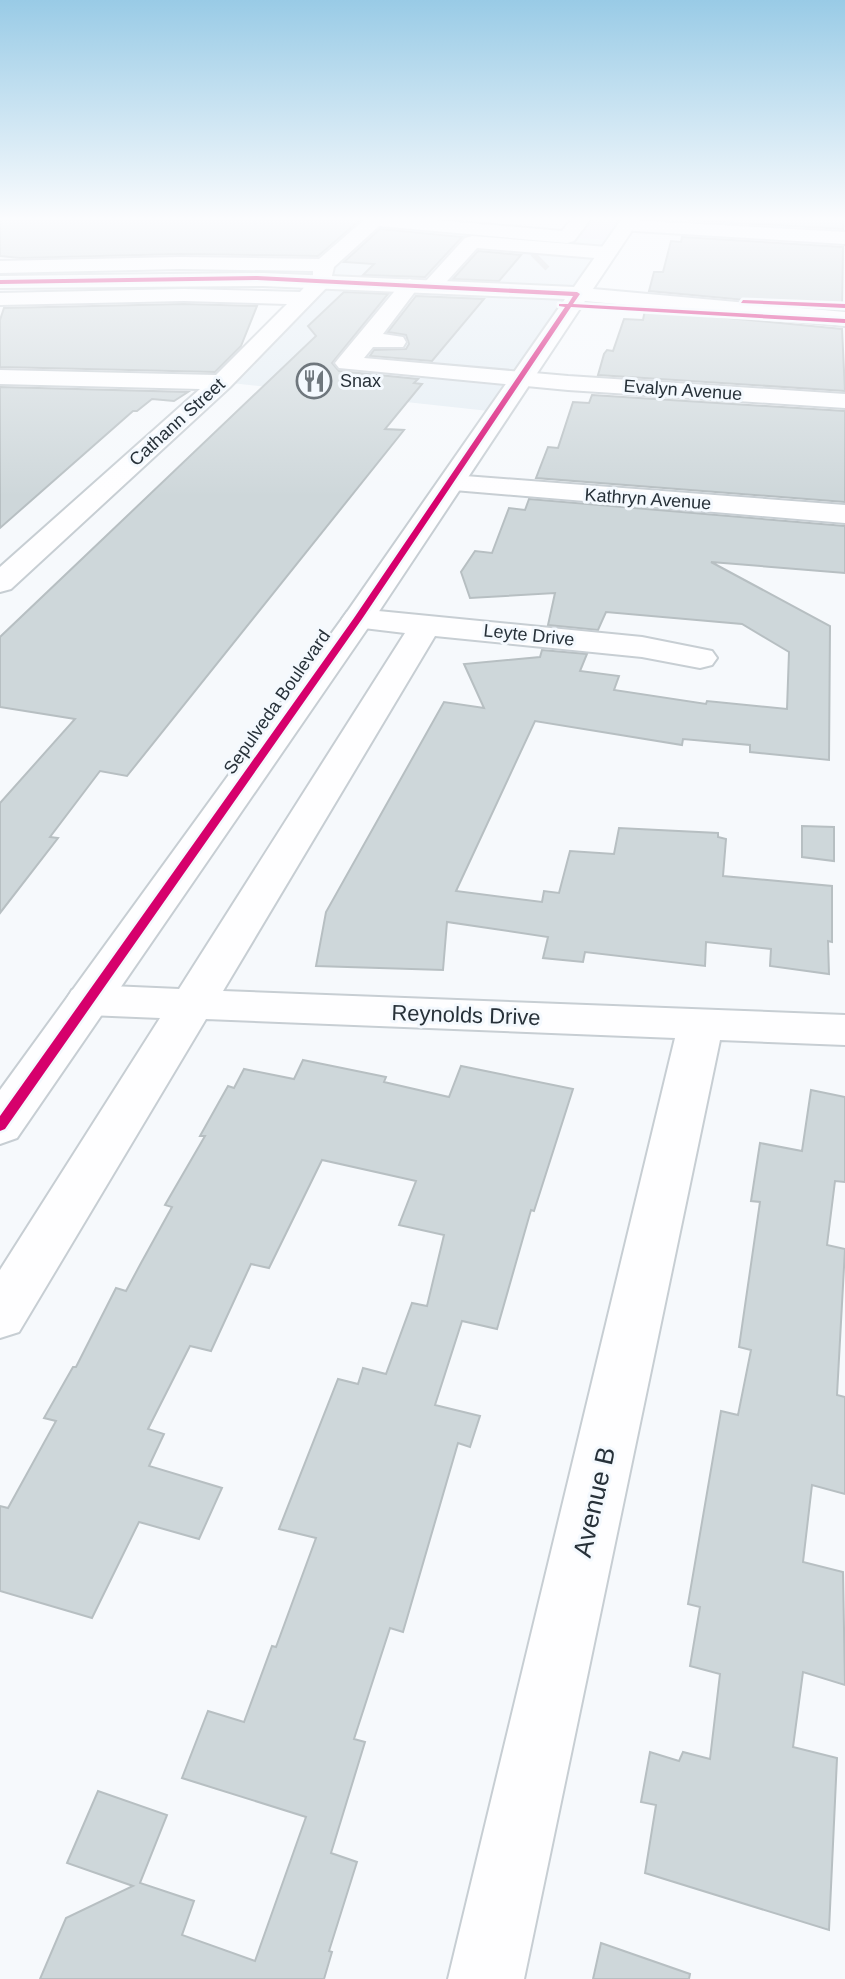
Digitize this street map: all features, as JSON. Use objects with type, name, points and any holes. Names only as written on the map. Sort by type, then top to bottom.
[{"type":"street","name":"Cathann Street","points":[[0,583],[222,382],[288,312]]},
{"type":"street","points":[[367,340],[396,312]]},
{"type":"street","name":"Sepulveda Boulevard","points":[[0,1126],[358,619],[565,312]]},
{"type":"street","points":[[772,312],[845,319]]},
{"type":"street","points":[[367,340],[411,344]]},
{"type":"street","name":"Evalyn Avenue","points":[[367,340],[347,363],[520,379],[845,401]]},
{"type":"street","points":[[512,348],[540,350]]},
{"type":"street","points":[[0,377],[222,382]]},
{"type":"street","name":"Kathryn Avenue","points":[[452,483],[845,514]]},
{"type":"street","name":"Leyte Drive","points":[[358,619],[642,647],[700,658]]},
{"type":"street","points":[[0,1316],[426,625]]},
{"type":"street","name":"Reynolds Drive","points":[[88,1000],[845,1030]]},
{"type":"street","name":"Avenue B","points":[[486,1979],[701,1024]]},
{"type":"shaded area","points":[[283,312],[566,312],[498,412],[222,382]]},
{"type":"building","points":[[3,312],[254,312],[241,346],[215,372],[0,367]]},
{"type":"building","points":[[322,312],[373,312],[332,363],[339,371],[418,379],[414,383],[422,384],[385,429],[404,430],[127,776],[100,771],[50,837],[58,838],[0,913],[0,803],[75,719],[0,707],[0,637],[316,336],[308,326]]},
{"type":"building","points":[[403,312],[473,312],[432,361],[370,356],[374,350],[406,349],[409,344],[406,335],[388,332]]},
{"type":"building","points":[[645,312],[669,312],[842,329],[845,391],[598,375],[604,354],[607,350],[613,351],[624,319],[643,320]]},
{"type":"building","points":[[0,387],[188,392],[174,401],[152,399],[133,411],[0,528]]},
{"type":"building","points":[[592,395],[845,411],[845,502],[536,478],[548,447],[558,448],[573,402],[589,403]]},
{"type":"building","points":[[529,499],[845,526],[845,573],[711,562],[830,626],[829,760],[750,752],[750,745],[683,739],[682,745],[535,721],[456,891],[542,902],[544,891],[559,893],[570,851],[614,854],[619,828],[718,833],[718,837],[726,839],[723,876],[832,886],[829,974],[770,966],[771,949],[706,942],[705,966],[585,952],[583,962],[543,958],[548,937],[447,922],[443,970],[316,966],[326,912],[444,702],[484,708],[464,664],[540,657],[542,650],[587,654],[580,671],[619,676],[614,690],[706,704],[707,701],[787,709],[789,652],[742,624],[606,612],[598,630],[548,625],[555,593],[470,598],[461,572],[475,551],[492,553],[509,508],[525,510]]},
{"type":"building","points":[[802,826],[834,827],[834,861],[802,857]]},
{"type":"building","points":[[303,1060],[386,1077],[384,1082],[449,1097],[461,1066],[573,1089],[534,1211],[531,1210],[497,1329],[462,1321],[435,1405],[480,1416],[470,1447],[458,1443],[403,1632],[390,1628],[354,1739],[365,1742],[331,1853],[357,1862],[329,1951],[332,1952],[324,1979],[40,1979],[66,1918],[133,1886],[67,1863],[98,1791],[167,1815],[140,1883],[194,1901],[182,1935],[255,1961],[306,1817],[182,1778],[208,1711],[244,1722],[272,1646],[276,1647],[316,1538],[279,1529],[338,1379],[358,1384],[363,1368],[386,1374],[412,1303],[427,1306],[444,1235],[399,1225],[416,1181],[322,1160],[269,1268],[251,1264],[211,1351],[190,1346],[148,1429],[164,1434],[149,1466],[222,1488],[199,1539],[139,1522],[92,1618],[0,1591],[0,1506],[8,1508],[56,1421],[44,1418],[73,1367],[76,1367],[116,1288],[126,1291],[172,1207],[165,1205],[205,1136],[200,1136],[228,1086],[234,1088],[244,1069],[294,1079]]},
{"type":"building","points":[[811,1090],[845,1097],[845,1182],[835,1181],[827,1245],[845,1249],[837,1395],[845,1397],[845,1494],[812,1485],[803,1562],[843,1572],[845,1685],[803,1672],[793,1747],[837,1758],[829,1930],[645,1873],[656,1805],[641,1802],[650,1752],[679,1761],[683,1752],[710,1759],[720,1674],[690,1666],[700,1607],[688,1604],[721,1411],[738,1415],[751,1350],[739,1347],[760,1202],[751,1201],[760,1143],[802,1151]]},
{"type":"building","points":[[601,1943],[690,1974],[689,1979],[593,1979]]},
{"type":"cycle path","points":[[0,1126],[358,619],[565,312]]},
{"type":"cycle path","points":[[692,312],[845,321]]},
{"type":"place","name":"Snax","points":[[314,381]]}]
